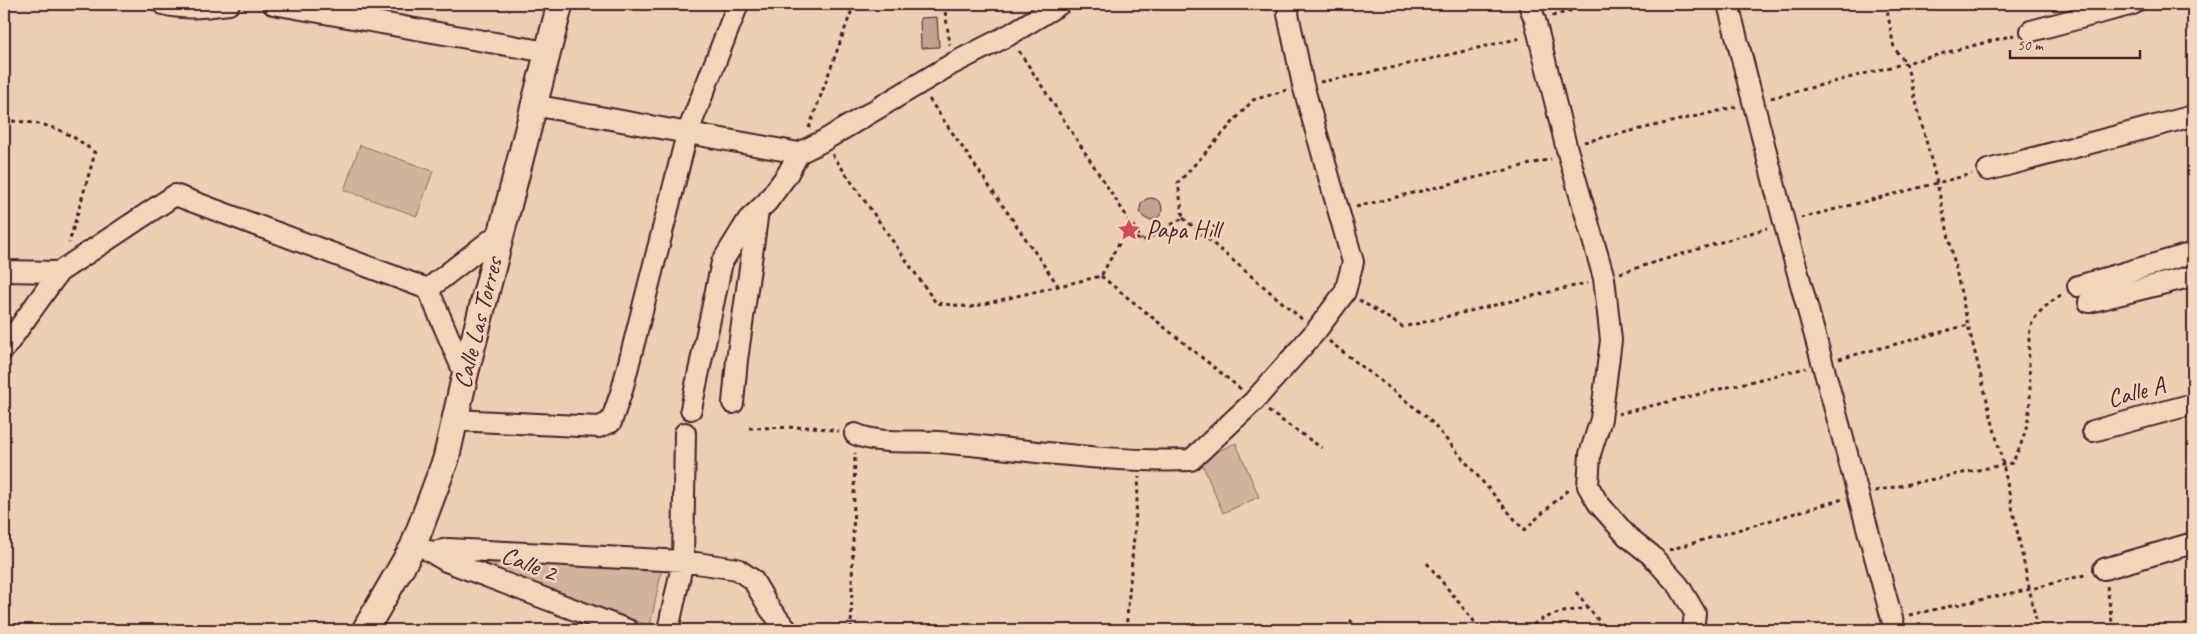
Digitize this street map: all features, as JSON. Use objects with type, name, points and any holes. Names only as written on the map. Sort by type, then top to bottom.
[{"type":"street","points":[[163,4],[179,8],[201,8],[229,4]]},
{"type":"street","points":[[273,4],[547,52]]},
{"type":"street","name":"Calle Las Torres","points":[[365,630],[423,550],[465,375],[560,4]]},
{"type":"street","points":[[455,420],[599,427],[611,422],[622,390],[687,134],[738,4]]},
{"type":"street","points":[[691,409],[722,262],[748,220],[758,212],[787,175],[799,153],[823,141],[952,64],[1009,35],[1060,4]]},
{"type":"street","points":[[855,434],[866,439],[936,442],[1140,462],[1191,460],[1254,401],[1316,331],[1345,292],[1353,262],[1303,85],[1288,14],[1289,4]]},
{"type":"street","points":[[1728,4],[1755,102],[1784,222],[1894,624]]},
{"type":"street","points":[[2032,30],[2132,4]]},
{"type":"street","points":[[1534,19],[1567,150],[1604,278],[1612,340],[1600,419],[1590,454],[1588,486],[1598,504],[1627,536],[1651,555],[1687,599],[1695,613],[1693,630]]},
{"type":"street","points":[[533,105],[799,153]]},
{"type":"street","points":[[1988,170],[2193,116]]},
{"type":"street","points":[[4,349],[59,272],[175,195],[428,290],[465,375]]},
{"type":"street","points":[[733,403],[737,360],[758,212]]},
{"type":"street","points":[[428,290],[501,232]]},
{"type":"street","points":[[2084,294],[2193,253]]},
{"type":"street","points":[[4,270],[59,272]]},
{"type":"street","points":[[2084,294],[2193,276]]},
{"type":"street","name":"Calle A","points":[[2093,431],[2193,404]]},
{"type":"street","points":[[668,630],[684,561],[685,433]]},
{"type":"street","points":[[2104,569],[2193,543]]},
{"type":"street","points":[[423,550],[448,549],[684,561],[737,569],[746,573],[753,580],[770,609],[787,630]]},
{"type":"street","name":"Calle 2","points":[[423,550],[446,561],[628,630]]},
{"type":"path","points":[[799,153],[854,4]]},
{"type":"path","points":[[944,4],[952,64]]},
{"type":"path","points":[[1589,470],[1524,530],[1428,418],[1316,331],[1183,218],[1178,183],[1252,100],[1303,85],[1387,69],[1534,19],[1595,4]]},
{"type":"path","points":[[1886,4],[1894,48],[1906,63],[1937,183],[1968,325],[2003,464],[2031,589],[2038,630]]},
{"type":"path","points":[[1339,211],[2032,30]]},
{"type":"path","points":[[1009,35],[1143,241]]},
{"type":"path","points":[[918,84],[1058,287]]},
{"type":"path","points":[[4,121],[34,121],[77,138],[95,153],[86,190],[59,272]]},
{"type":"path","points":[[823,141],[936,303],[972,307],[1101,276],[1121,240],[1128,236],[1143,241],[1183,218]]},
{"type":"path","points":[[1937,183],[1988,170]]},
{"type":"path","points":[[1101,276],[1254,401],[1322,448]]},
{"type":"path","points":[[1345,292],[1403,327],[1604,278]]},
{"type":"path","points":[[1651,555],[1858,494],[2012,463],[2027,430],[2030,392],[2029,355],[2032,324],[2052,300],[2084,294]]},
{"type":"path","points":[[1600,419],[1968,325]]},
{"type":"path","points":[[749,428],[813,427],[855,434],[851,630]]},
{"type":"path","points":[[1126,630],[1140,462]]},
{"type":"path","points":[[1428,564],[1481,630]]},
{"type":"path","points":[[1851,630],[1894,624],[2104,569],[2113,630]]},
{"type":"path","points":[[1576,592],[1606,630]]},
{"type":"path","points":[[1527,630],[1533,624],[1554,614],[1588,608]]},
{"type":"path","points":[[1350,620],[1358,630]]},
{"type":"shaded area","points":[[360,145],[433,171],[417,216],[344,190]]},
{"type":"shaded area","points":[[1236,443],[1259,497],[1223,513],[1200,459]]},
{"type":"shaded area","points":[[457,556],[662,569],[650,626]]},
{"type":"building","points":[[937,17],[939,47],[921,48],[920,18]]},
{"type":"building","points":[[1151,198],[1159,201],[1162,209],[1159,217],[1151,220],[1143,217],[1140,209],[1143,201]]},
{"type":"place","name":"Papa Hill","points":[[1129,230]]}]
